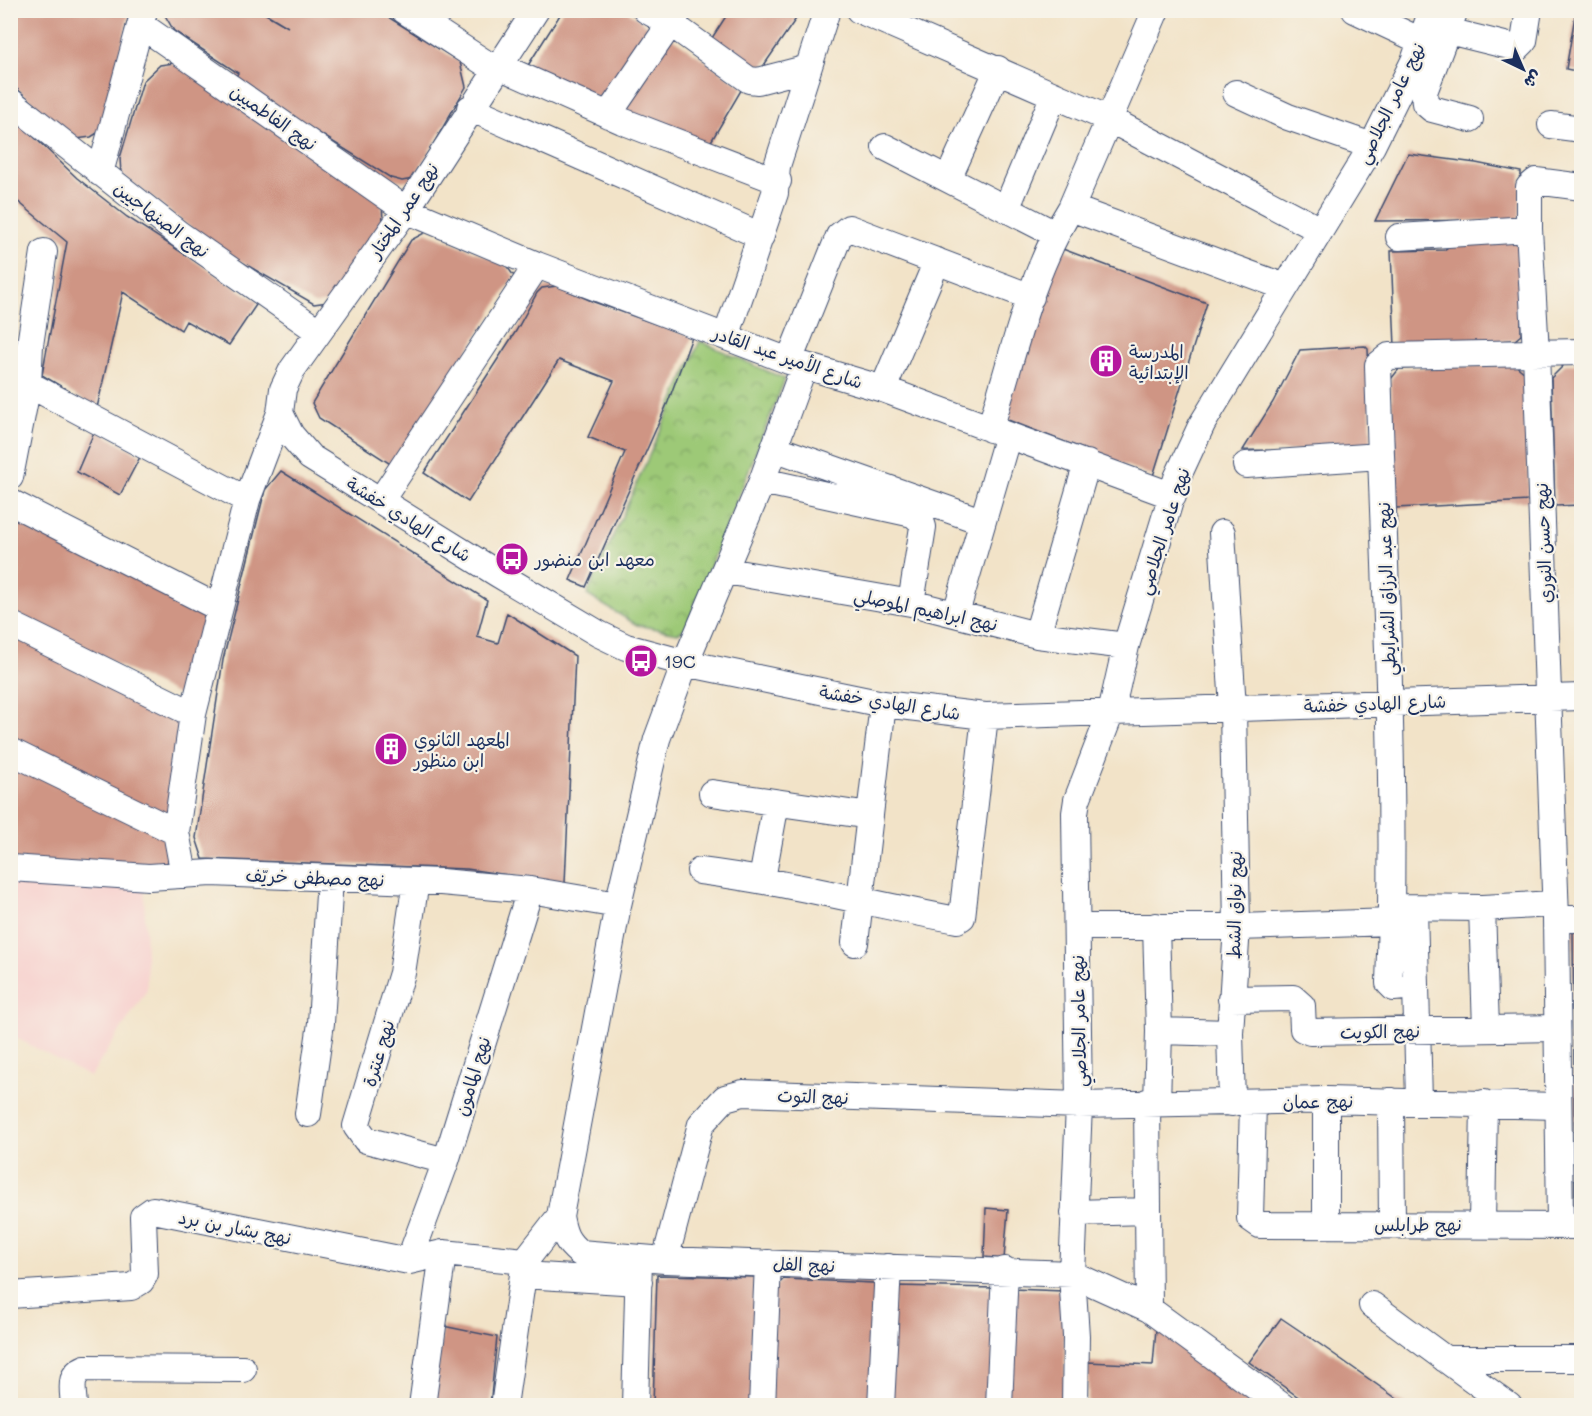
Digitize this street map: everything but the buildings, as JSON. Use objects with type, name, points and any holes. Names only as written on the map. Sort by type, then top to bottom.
[{"type":"street","points":[[404,10],[498,68],[608,115],[778,181]]},
{"type":"street","name":"نهج عمر المختار","points":[[184,875],[176,831],[193,714],[247,500],[280,413],[283,389],[292,370],[318,331],[406,210],[470,108],[536,10]]},
{"type":"street","points":[[646,10],[674,17],[750,80],[758,81],[808,68]]},
{"type":"street","points":[[726,337],[778,181],[777,166],[827,10]]},
{"type":"street","points":[[859,10],[1109,119],[1320,230]]},
{"type":"street","points":[[956,613],[981,521],[999,432],[1031,297],[1055,234],[1071,208],[1156,10]]},
{"type":"street","points":[[1355,10],[1421,41]]},
{"type":"street","name":"نهج عامر الجلاصي","points":[[1074,1406],[1076,1336],[1072,1274],[1078,1105],[1075,813],[1082,785],[1111,711],[1126,646],[1177,478],[1202,424],[1372,146],[1421,41],[1432,10]]},
{"type":"street","points":[[1470,119],[1432,109],[1425,103],[1424,92],[1451,21],[1517,48],[1524,42],[1528,10]]},
{"type":"street","points":[[608,115],[674,17]]},
{"type":"street","points":[[100,173],[142,18]]},
{"type":"street","name":"نهج الفاطميين","points":[[142,18],[406,210]]},
{"type":"street","points":[[948,177],[998,69]]},
{"type":"street","points":[[1236,93],[1288,117],[1372,146]]},
{"type":"street","points":[[1007,207],[1054,95]]},
{"type":"street","name":"نهج الصنهاجيين","points":[[10,100],[179,234],[318,331]]},
{"type":"street","points":[[470,108],[761,236]]},
{"type":"street","points":[[1551,125],[1581,129]]},
{"type":"street","points":[[885,147],[1007,207],[1055,234]]},
{"type":"street","name":"نهج حسن النوري","points":[[1571,1225],[1557,1106],[1555,912],[1548,698],[1536,352],[1528,229],[1529,187],[1532,184],[1536,181],[1581,187]]},
{"type":"street","points":[[1071,208],[1285,287]]},
{"type":"street","name":"شارع الأمير عبد القادر","points":[[406,210],[537,265],[797,364],[883,389],[1173,496]]},
{"type":"street","points":[[504,1406],[524,1268],[560,1216],[618,905],[657,740],[685,663],[726,571],[762,481],[774,448],[797,364],[843,231],[849,228],[861,232],[1031,297]]},
{"type":"street","points":[[1399,237],[1528,229]]},
{"type":"street","points":[[10,477],[28,384],[20,343],[44,252]]},
{"type":"street","points":[[883,389],[937,261]]},
{"type":"street","points":[[381,500],[537,265]]},
{"type":"street","points":[[1536,352],[1581,352]]},
{"type":"street","name":"نهج عبد الرزاق الشرايطي","points":[[1418,1030],[1415,986],[1394,988],[1389,983],[1399,912],[1378,365],[1389,356],[1536,352]]},
{"type":"street","points":[[28,384],[247,500]]},
{"type":"street","name":"شارع الهادي خفشة","points":[[280,413],[291,435],[310,457],[599,634],[626,647],[685,663],[884,704],[985,716],[1581,697]]},
{"type":"street","points":[[774,448],[981,521]]},
{"type":"street","points":[[1246,465],[1381,456]]},
{"type":"street","points":[[1037,635],[1088,463]]},
{"type":"street","points":[[762,481],[913,514],[921,521],[923,527],[911,603]]},
{"type":"street","points":[[10,502],[219,608]]},
{"type":"street","name":"نهج نواق الشط","points":[[1222,534],[1233,708],[1237,927],[1230,1033],[1243,1103],[1251,1218],[1255,1222]]},
{"type":"street","name":"نهج ابراهيم الموصلي","points":[[726,571],[911,603],[1037,635],[1126,646]]},
{"type":"street","points":[[10,624],[193,714]]},
{"type":"street","points":[[855,943],[884,704]]},
{"type":"street","points":[[700,870],[762,879],[860,902],[957,920],[962,917],[985,716]]},
{"type":"street","points":[[10,751],[176,831]]},
{"type":"street","points":[[712,793],[870,816]]},
{"type":"street","points":[[762,879],[777,803]]},
{"type":"street","name":"نهج مصطفى خريّف","points":[[10,868],[149,878],[211,873],[416,881],[530,890],[618,905]]},
{"type":"street","points":[[308,1114],[321,1023],[330,878]]},
{"type":"street","name":"نهج عنترة","points":[[416,881],[402,973],[356,1126],[366,1140],[446,1161]]},
{"type":"street","name":"نهج المامون","points":[[409,1261],[446,1161],[530,890]]},
{"type":"street","points":[[1482,908],[1486,1028]]},
{"type":"street","points":[[1077,927],[1237,927],[1399,912],[1482,908],[1555,912],[1581,919]]},
{"type":"street","points":[[1149,1309],[1148,1211],[1152,1103],[1159,1031],[1155,926]]},
{"type":"street","name":"نهج الكويت","points":[[1231,999],[1293,998],[1302,1006],[1303,1029],[1310,1032],[1556,1028]]},
{"type":"street","points":[[1418,1030],[1419,1101]]},
{"type":"street","points":[[1159,1031],[1230,1033]]},
{"type":"street","name":"نهج التوت","points":[[665,1260],[701,1124],[725,1098],[743,1093],[1078,1105]]},
{"type":"street","points":[[1326,1100],[1326,1224]]},
{"type":"street","name":"نهج عمان","points":[[1078,1105],[1326,1100],[1557,1106]]},
{"type":"street","points":[[1391,1101],[1392,1224]]},
{"type":"street","points":[[1482,1225],[1484,1103]]},
{"type":"street","name":"نهج بشار بن برد","points":[[10,1295],[131,1287],[145,1274],[143,1217],[153,1210],[409,1261],[443,1253],[524,1268],[639,1271]]},
{"type":"street","points":[[1074,1213],[1148,1211]]},
{"type":"street","name":"نهج الفل","points":[[560,1216],[563,1234],[569,1245],[580,1253],[639,1271],[665,1260],[1072,1274]]},
{"type":"street","name":"نهج طرابلس","points":[[1255,1222],[1260,1225],[1571,1225]]},
{"type":"street","points":[[422,1406],[443,1253]]},
{"type":"street","points":[[762,1406],[768,1263]]},
{"type":"street","points":[[881,1406],[888,1267]]},
{"type":"street","points":[[999,1406],[1005,1270]]},
{"type":"street","points":[[635,1406],[639,1271]]},
{"type":"street","points":[[1072,1274],[1149,1309],[1282,1406]]},
{"type":"street","points":[[1372,1305],[1509,1406]]},
{"type":"street","points":[[1444,1359],[1581,1359]]},
{"type":"street","points":[[74,1406],[72,1379],[77,1371],[85,1368],[243,1369]]},
{"type":"shaded area","points":[[10,879],[144,887],[147,990],[90,1077],[11,1035]]},
{"type":"green space","points":[[700,341],[785,379],[686,628],[678,633],[637,625],[587,595]]},
{"type":"place","name":"المدرسة الإبتدائية","points":[[1106,361]]},
{"type":"place","name":"معهد ابن منضور","points":[[512,559]]},
{"type":"place","name":"19C","points":[[641,661]]},
{"type":"place","name":"المعهد الثانوي ابن منظور","points":[[391,749]]}]
